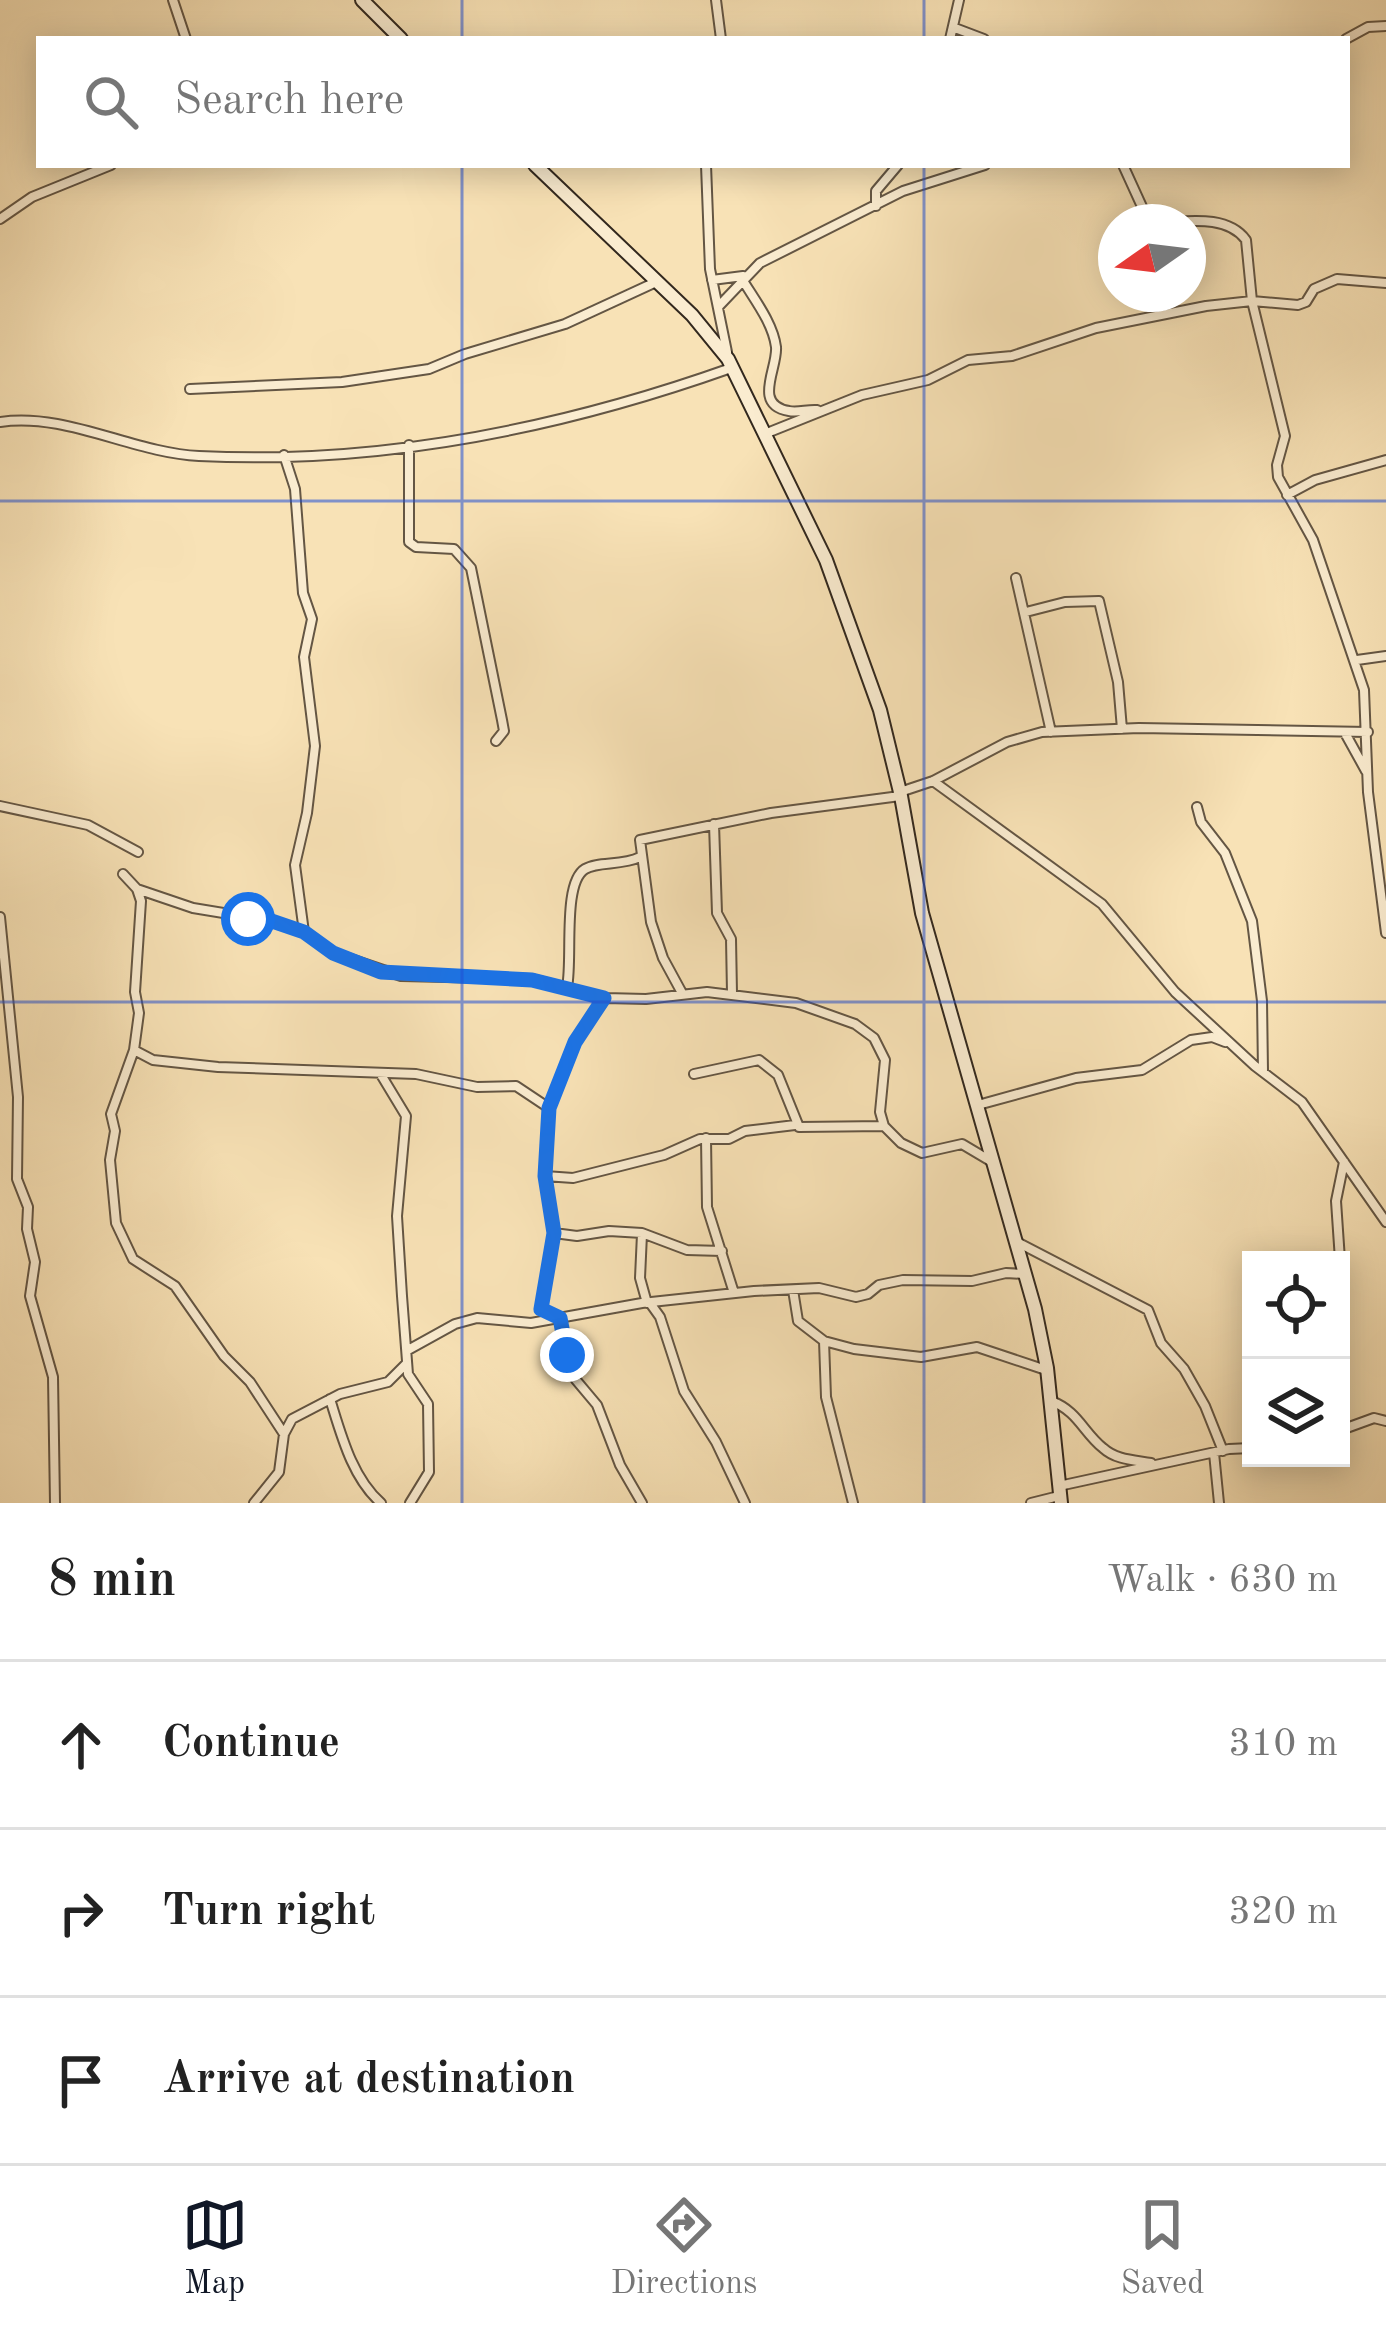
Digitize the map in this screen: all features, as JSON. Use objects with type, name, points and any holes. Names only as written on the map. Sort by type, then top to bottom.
[{"type":"street","points":[[173,0],[185,36]]},
{"type":"street","points":[[362,0],[398,36]]},
{"type":"street","points":[[716,0],[721,36]]},
{"type":"street","points":[[952,36],[958,0]]},
{"type":"street","points":[[1350,37],[1368,27],[1386,26]]},
{"type":"street","points":[[956,28],[976,36]]},
{"type":"street","points":[[0,219],[32,197],[104,168]]},
{"type":"street","points":[[538,168],[657,281],[730,363],[767,433],[849,617],[901,794],[922,913],[1026,1274],[1047,1370],[1059,1495]]},
{"type":"street","points":[[706,168],[712,280],[730,363]]},
{"type":"street","points":[[876,206],[876,191],[895,168]]},
{"type":"street","points":[[718,307],[760,263],[928,181],[975,168]]},
{"type":"street","points":[[1124,168],[1141,204]]},
{"type":"street","points":[[1206,221],[1233,226],[1242,232],[1248,247],[1252,302],[1283,426],[1284,446],[1276,472],[1317,550],[1357,660],[1368,732],[1367,772],[1381,848],[1386,933]]},
{"type":"street","points":[[712,280],[743,277]]},
{"type":"street","points":[[743,277],[773,336],[776,358],[767,387],[772,401],[791,412],[819,411]]},
{"type":"street","points":[[190,389],[342,382],[429,369],[565,324],[657,281]]},
{"type":"street","points":[[1206,307],[1252,302],[1298,305],[1330,281],[1386,283]]},
{"type":"street","points":[[767,433],[874,391],[928,380],[968,360],[1012,356],[1096,328],[1165,312]]},
{"type":"street","points":[[0,422],[40,422],[192,456],[409,445],[597,412],[730,363]]},
{"type":"street","points":[[409,445],[409,542],[416,547],[454,549],[470,568],[504,731],[496,741]]},
{"type":"street","points":[[284,454],[295,489],[302,584],[312,619],[304,657],[315,746],[296,865],[304,932]]},
{"type":"street","points":[[1287,495],[1316,480],[1386,460]]},
{"type":"street","points":[[1016,578],[1051,732]]},
{"type":"street","points":[[1026,612],[1065,602],[1099,601],[1118,682],[1122,729]]},
{"type":"street","points":[[1357,660],[1386,656]]},
{"type":"street","points":[[682,993],[661,953],[645,897],[642,838],[901,794],[1007,742],[1051,732],[1368,732]]},
{"type":"street","points":[[1345,733],[1367,772]]},
{"type":"street","points":[[933,781],[1102,904],[1154,971],[1302,1102],[1386,1222]]},
{"type":"street","points":[[0,806],[88,825],[138,851]]},
{"type":"street","points":[[1196,807],[1201,822],[1226,853],[1252,921],[1262,1001],[1263,1072]]},
{"type":"street","points":[[714,824],[718,918],[731,938],[732,993]]},
{"type":"street","points":[[567,987],[571,892],[577,876],[593,865],[615,866],[640,857]]},
{"type":"street","points":[[123,874],[141,901],[135,997],[139,1013],[134,1050],[111,1114],[116,1136],[110,1160],[115,1216],[134,1259],[178,1289],[284,1434]]},
{"type":"street","points":[[137,889],[193,908],[266,919],[304,932],[333,953],[381,972],[522,979],[604,998],[732,993],[796,1003],[865,1029],[880,1046],[885,1060],[879,1104],[884,1126],[901,1143],[916,1152],[931,1153],[962,1144],[995,1164]]},
{"type":"street","points":[[0,916],[18,1097],[17,1179],[28,1207],[26,1229],[35,1262],[30,1296],[54,1389],[56,1503]]},
{"type":"street","points":[[604,998],[575,1042],[549,1108],[545,1176],[554,1233],[541,1309],[557,1318],[576,1380],[597,1405],[620,1465],[642,1503]]},
{"type":"street","points":[[976,1105],[1084,1077],[1142,1070],[1191,1040],[1212,1037],[1230,1043]]},
{"type":"street","points":[[134,1050],[153,1060],[218,1067],[380,1073],[440,1077],[477,1087],[516,1086],[549,1108]]},
{"type":"street","points":[[694,1074],[752,1060],[768,1064],[778,1075],[795,1125]]},
{"type":"street","points":[[380,1073],[406,1116],[397,1216],[407,1363],[408,1374],[428,1404],[429,1472],[410,1503]]},
{"type":"street","points":[[545,1176],[573,1178],[745,1131],[795,1125],[810,1129],[884,1126]]},
{"type":"street","points":[[706,1138],[707,1207],[734,1293]]},
{"type":"street","points":[[1340,1251],[1336,1201],[1344,1161]]},
{"type":"street","points":[[554,1233],[642,1233],[687,1250],[722,1251]]},
{"type":"street","points":[[642,1233],[640,1278],[660,1317],[679,1382],[716,1442],[745,1503]]},
{"type":"street","points":[[1016,1241],[1148,1310],[1162,1342],[1205,1406],[1218,1452],[1219,1503]]},
{"type":"street","points":[[408,1350],[454,1324],[477,1318],[523,1323],[734,1293],[828,1289],[856,1297],[903,1280],[972,1281],[1026,1274]]},
{"type":"street","points":[[793,1290],[799,1322],[824,1342],[921,1357],[977,1347],[1047,1370]]},
{"type":"street","points":[[824,1342],[826,1397],[853,1503]]},
{"type":"street","points":[[254,1503],[279,1472],[284,1434],[292,1418],[330,1398],[388,1382],[407,1363]]},
{"type":"street","points":[[330,1398],[363,1485],[381,1503]]},
{"type":"street","points":[[1049,1401],[1078,1417],[1106,1451],[1157,1465]]},
{"type":"street","points":[[1350,1427],[1374,1418],[1386,1421]]},
{"type":"street","points":[[1031,1503],[1157,1465],[1242,1449]]},
{"type":"route","points":[[248,919],[266,919],[304,932],[333,953],[381,972],[532,980],[604,998],[575,1042],[549,1108],[545,1176],[554,1233],[541,1309],[560,1318],[567,1355]]}]
